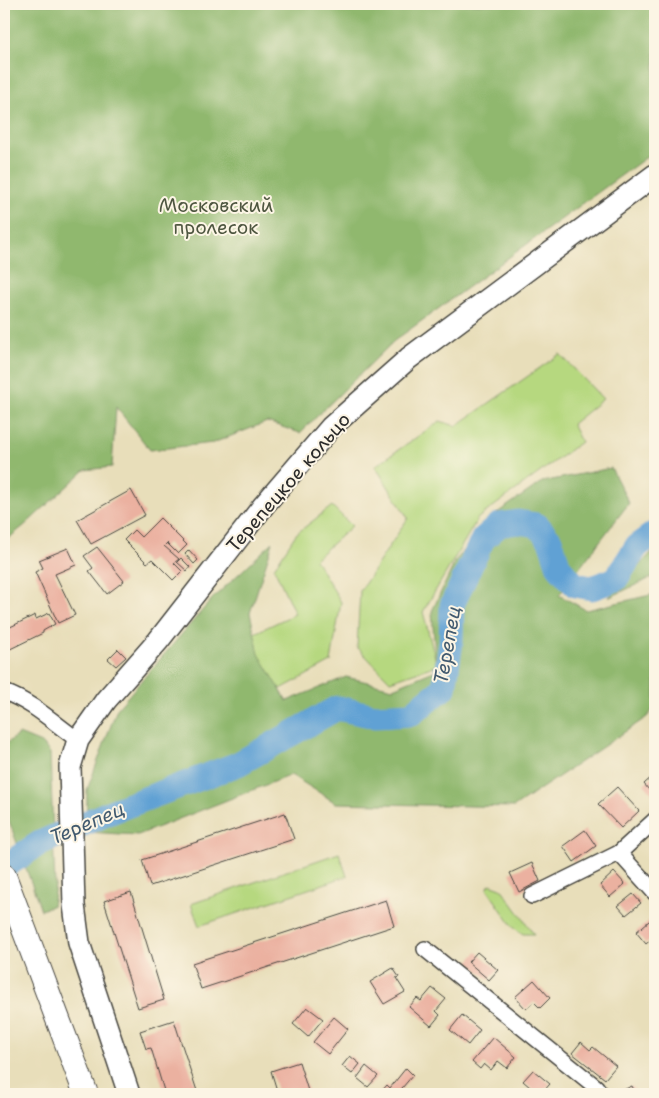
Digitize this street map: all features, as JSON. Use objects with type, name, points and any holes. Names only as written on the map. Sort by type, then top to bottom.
[{"type":"main road","points":[[4,876],[86,1094]]},
{"type":"street","name":"Терепецкое кольцо","points":[[129,1094],[79,943],[74,905],[70,767],[78,740],[106,700],[158,641],[264,505],[331,427],[409,358],[655,175]]},
{"type":"street","points":[[4,692],[15,696],[46,715],[78,740]]},
{"type":"street","points":[[532,896],[619,853],[655,820]]},
{"type":"street","points":[[619,853],[655,893]]},
{"type":"street","points":[[426,949],[596,1087],[600,1094]]},
{"type":"green space","name":"Московский пролесок","points":[[4,4],[655,4],[655,151],[394,341],[300,433],[267,422],[213,443],[150,450],[116,407],[112,467],[85,470],[4,542]]},
{"type":"green space","points":[[560,354],[603,399],[572,424],[581,442],[478,518],[423,612],[437,665],[390,681],[357,647],[360,591],[408,518],[375,466],[440,421],[456,426]]},
{"type":"green space","points":[[611,468],[629,503],[559,595],[586,610],[655,594],[655,707],[647,717],[514,807],[336,803],[291,775],[138,835],[86,832],[87,790],[117,709],[213,598],[273,542],[250,613],[259,654],[287,701],[346,677],[393,688],[436,670],[432,611],[456,560],[497,513],[542,482]]},
{"type":"green space","points":[[332,506],[352,526],[315,559],[341,602],[331,662],[266,697],[246,637],[295,614],[274,568],[296,534]]},
{"type":"green space","points":[[655,549],[655,576],[608,598]]},
{"type":"green space","points":[[19,734],[41,743],[50,753],[55,886],[52,906],[41,910],[4,807],[4,750],[7,743]]},
{"type":"green space","points":[[339,853],[347,876],[199,926],[191,904]]},
{"type":"green space","points":[[490,884],[501,888],[534,934],[523,934],[513,927],[487,889]]},
{"type":"building","points":[[131,490],[145,515],[91,544],[77,520]]},
{"type":"building","points":[[160,518],[187,545],[178,554],[167,543],[164,546],[179,559],[174,563],[182,571],[173,580],[152,559],[147,563],[124,540],[134,530],[141,537]]},
{"type":"building","points":[[97,547],[124,581],[107,594],[89,571],[93,568],[84,556]]},
{"type":"building","points":[[68,548],[76,565],[55,574],[75,615],[58,623],[35,572],[43,568],[39,560]]},
{"type":"building","points":[[189,550],[198,560],[194,564],[185,554]]},
{"type":"building","points":[[181,558],[190,567],[187,571],[177,562]]},
{"type":"building","points":[[49,613],[55,624],[43,631],[43,633],[4,652],[4,630],[35,615],[36,619]]},
{"type":"building","points":[[118,649],[126,657],[116,666],[108,659]]},
{"type":"building","points":[[655,776],[655,797],[644,784]]},
{"type":"building","points":[[617,787],[639,811],[621,828],[598,804]]},
{"type":"building","points":[[285,813],[294,839],[150,886],[142,860]]},
{"type":"building","points":[[585,830],[596,846],[574,862],[563,846]]},
{"type":"building","points":[[532,863],[540,881],[519,892],[510,873]]},
{"type":"building","points":[[614,872],[625,884],[610,897],[600,885]]},
{"type":"building","points":[[131,892],[164,1000],[138,1008],[104,901]]},
{"type":"building","points":[[633,894],[641,903],[626,915],[618,906]]},
{"type":"building","points":[[386,900],[394,926],[201,989],[192,963]]},
{"type":"building","points":[[655,916],[655,936],[646,944],[636,932]]},
{"type":"building","points":[[477,952],[498,970],[489,980],[468,962]]},
{"type":"building","points":[[393,968],[399,977],[396,978],[405,992],[384,1004],[370,982]]},
{"type":"building","points":[[534,980],[550,998],[540,1008],[534,1002],[526,1009],[515,997]]},
{"type":"building","points":[[432,988],[446,999],[436,1011],[440,1015],[431,1026],[409,1007],[417,998],[421,1001]]},
{"type":"building","points":[[307,1007],[323,1019],[308,1037],[293,1024]]},
{"type":"building","points":[[462,1015],[480,1030],[468,1045],[450,1030]]},
{"type":"building","points":[[334,1017],[348,1029],[328,1054],[313,1042]]},
{"type":"building","points":[[174,1020],[198,1094],[165,1094],[151,1048],[146,1049],[140,1031]]},
{"type":"building","points":[[493,1037],[516,1057],[507,1068],[498,1061],[491,1070],[484,1064],[480,1069],[472,1062]]},
{"type":"building","points":[[581,1042],[590,1050],[593,1047],[616,1066],[605,1079],[572,1053]]},
{"type":"building","points":[[350,1056],[360,1064],[352,1074],[342,1066]]},
{"type":"building","points":[[299,1062],[309,1094],[278,1094],[271,1071]]},
{"type":"building","points":[[366,1066],[378,1076],[368,1087],[357,1078]]},
{"type":"building","points":[[406,1068],[413,1075],[397,1094],[379,1094],[387,1085],[390,1088]]},
{"type":"building","points":[[533,1070],[550,1084],[541,1094],[538,1094],[523,1081]]},
{"type":"building","points":[[632,1086],[636,1094],[622,1094],[621,1091]]},
{"type":"waterway","name":"Терепец","points":[[4,867],[40,843],[113,811],[238,764],[337,708],[375,716],[411,714],[444,688],[451,642],[452,605],[483,539],[499,525],[518,522],[537,525],[550,540],[559,567],[575,585],[592,588],[616,579],[637,546],[655,533]]}]
